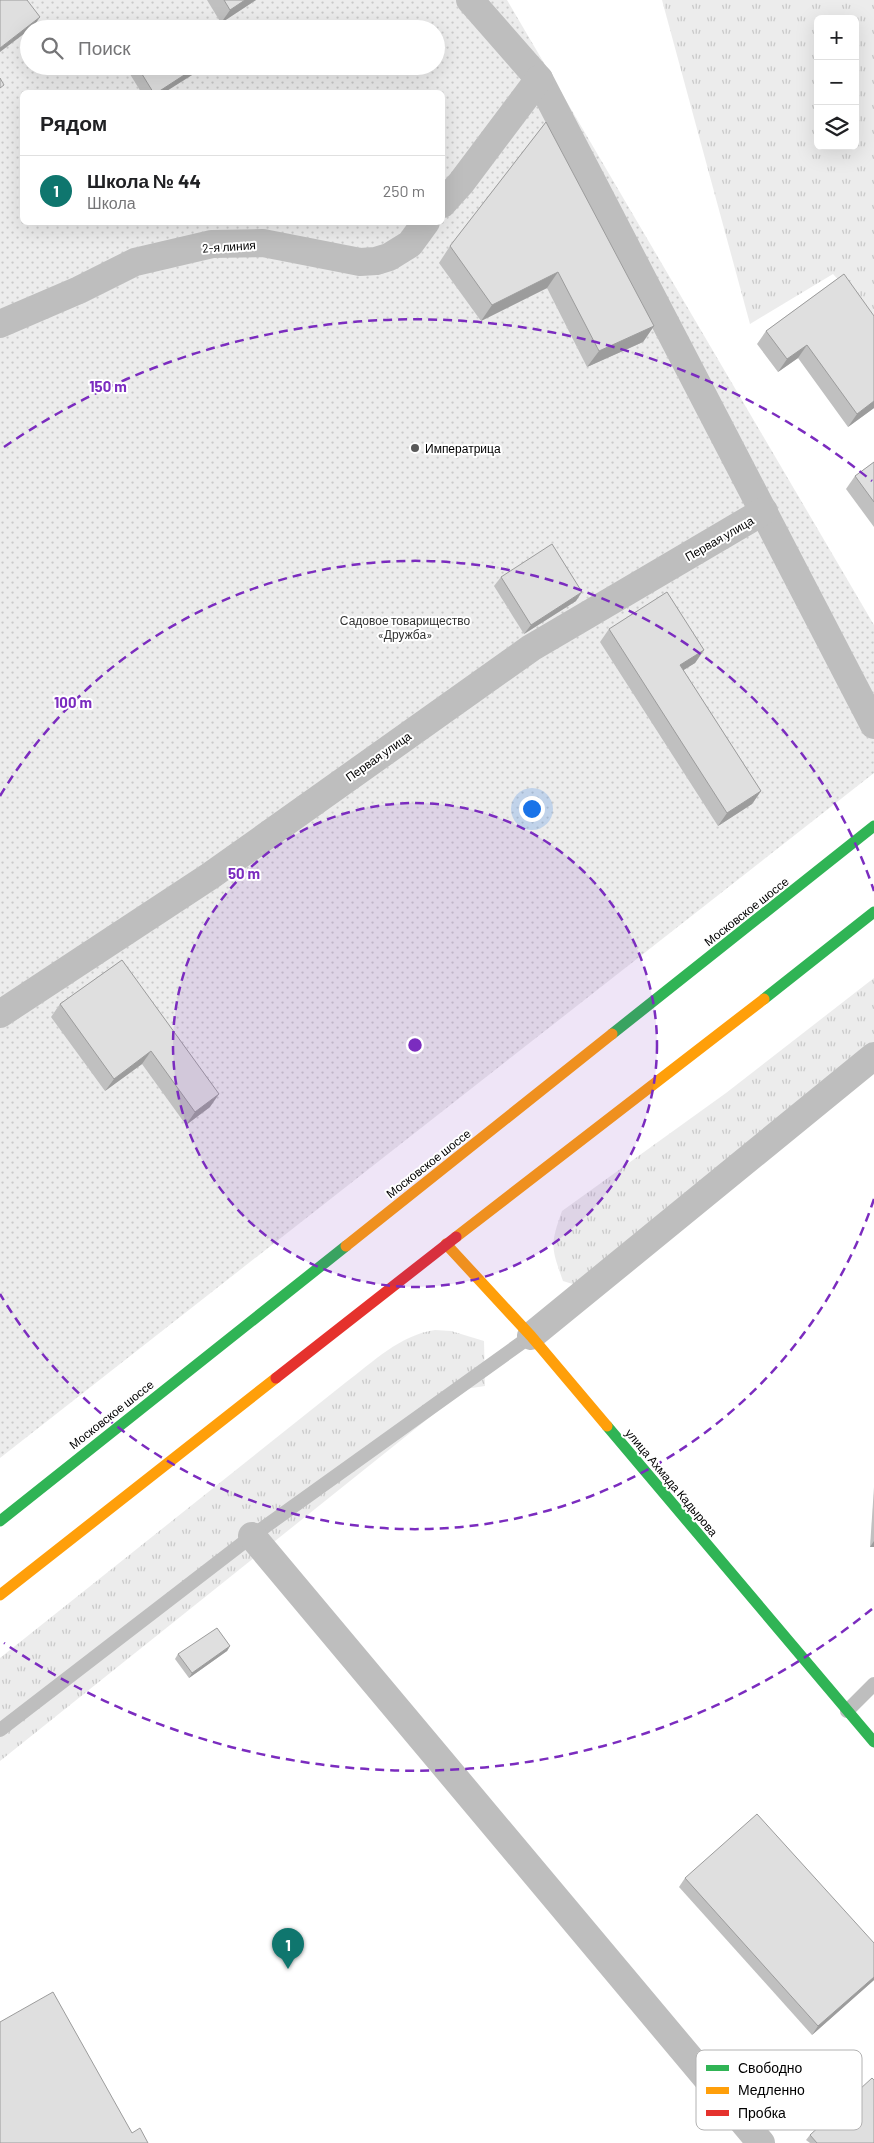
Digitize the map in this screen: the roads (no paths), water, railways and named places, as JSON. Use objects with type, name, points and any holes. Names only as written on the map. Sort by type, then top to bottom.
[{"type":"main road","name":"Московское шоссе","points":[[0,1520],[874,826]]},
{"type":"main road","points":[[0,1595],[446,1244],[736,1022],[874,912]]},
{"type":"main road","name":"улица Ахмада Кадырова","points":[[446,1244],[531,1336],[874,1742]]},
{"type":"street","points":[[470,0],[539,79],[874,725]]},
{"type":"street","points":[[445,201],[461,183],[539,79]]},
{"type":"street","name":"2-я линия","points":[[0,324],[79,290],[135,262],[212,244],[263,243],[360,262],[376,261],[389,257],[410,244],[424,225]]},
{"type":"street","name":"Первая улица","points":[[0,1014],[210,876],[530,648],[764,511]]},
{"type":"street","points":[[531,1336],[874,1056]]},
{"type":"street","points":[[252,1536],[696,2065]]},
{"type":"street","points":[[750,2130],[761,2143]]},
{"type":"lane","points":[[0,1730],[252,1536],[531,1336]]},
{"type":"lane","points":[[847,1711],[874,1684]]},
{"type":"place","name":"Императрица","points":[[415,448]]},
{"type":"place","name":"Школа № 44","points":[[288,1969]]},
{"type":"park label","name":"Садовое товарищество «Дружба»","points":[[405,627]]}]
